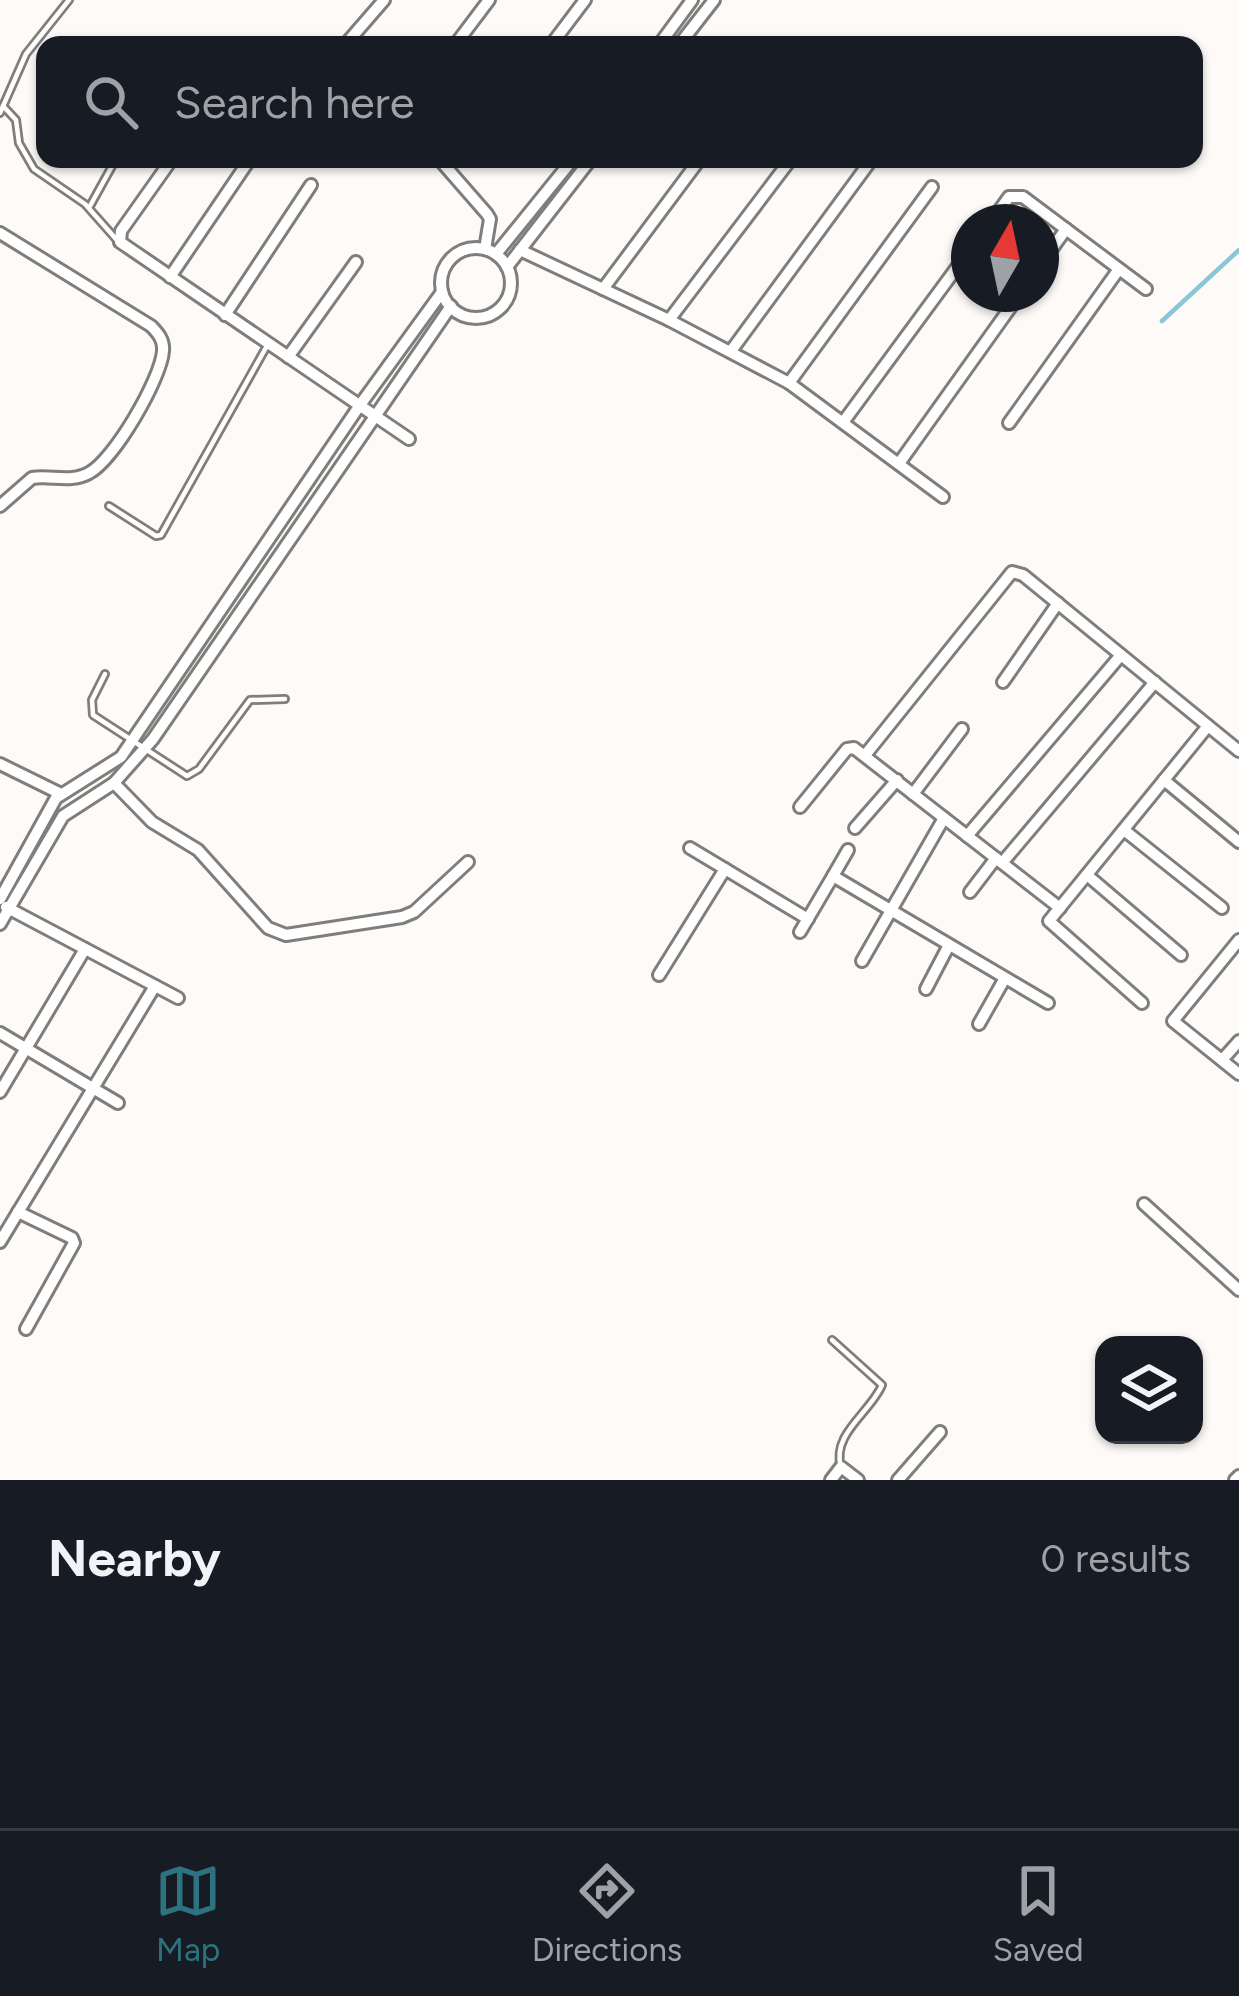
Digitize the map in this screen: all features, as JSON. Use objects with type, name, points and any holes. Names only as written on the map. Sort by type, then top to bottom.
[{"type":"street","points":[[352,36],[384,0]]},
{"type":"street","points":[[462,36],[489,0]]},
{"type":"street","points":[[558,36],[585,0]]},
{"type":"street","points":[[665,36],[692,0]]},
{"type":"street","points":[[686,36],[714,0]]},
{"type":"street","points":[[166,168],[122,231],[121,242],[410,440]]},
{"type":"street","points":[[170,277],[244,168]]},
{"type":"street","points":[[447,168],[490,220],[491,252]]},
{"type":"street","points":[[452,174],[457,168]]},
{"type":"street","points":[[491,252],[565,168]]},
{"type":"street","points":[[507,267],[584,168]]},
{"type":"street","points":[[603,289],[693,168]]},
{"type":"street","points":[[669,320],[784,168]]},
{"type":"street","points":[[731,351],[865,168]]},
{"type":"street","points":[[225,315],[310,185]]},
{"type":"street","points":[[789,383],[932,188]]},
{"type":"street","points":[[1005,204],[1018,195],[1031,204]]},
{"type":"street","points":[[1059,224],[1146,289]]},
{"type":"street","points":[[1059,239],[1066,229]]},
{"type":"street","points":[[0,233],[138,317],[159,334],[164,349],[155,377],[101,465],[79,478],[32,478],[0,506]]},
{"type":"street","points":[[469,248],[491,252],[507,267],[511,278],[508,298],[493,313],[472,317],[451,307],[442,292],[443,269],[449,260],[469,248]]},
{"type":"street","points":[[520,250],[789,383],[943,496]]},
{"type":"street","points":[[288,357],[356,262]]},
{"type":"street","points":[[1009,423],[1119,269]]},
{"type":"street","points":[[844,421],[951,275]]},
{"type":"street","points":[[0,924],[3,904],[61,794],[112,765],[132,740],[442,292]]},
{"type":"street","points":[[3,904],[63,816],[114,783],[146,749],[451,307]]},
{"type":"street","points":[[900,462],[1007,312]]},
{"type":"street","points":[[866,754],[1008,573],[1023,575],[1239,751]]},
{"type":"street","points":[[1003,682],[1058,604]]},
{"type":"street","points":[[967,836],[1121,655]]},
{"type":"street","points":[[970,892],[1154,682]]},
{"type":"street","points":[[1142,1003],[1049,921],[1208,726]]},
{"type":"street","points":[[913,794],[962,729]]},
{"type":"street","points":[[800,807],[847,749],[854,748],[1060,908]]},
{"type":"street","points":[[0,764],[61,794]]},
{"type":"street","points":[[854,828],[897,780]]},
{"type":"street","points":[[1164,780],[1239,842]]},
{"type":"street","points":[[114,783],[152,822],[198,850],[268,928],[286,935],[402,917],[414,912],[468,862]]},
{"type":"street","points":[[862,961],[944,818]]},
{"type":"street","points":[[1124,830],[1222,908]]},
{"type":"street","points":[[690,848],[808,919]]},
{"type":"street","points":[[800,932],[848,850]]},
{"type":"street","points":[[659,974],[725,869]]},
{"type":"street","points":[[1087,875],[1180,955]]},
{"type":"street","points":[[833,876],[1048,1003]]},
{"type":"street","points":[[3,904],[178,998]]},
{"type":"street","points":[[1239,940],[1173,1021],[1239,1074]]},
{"type":"street","points":[[926,989],[949,945]]},
{"type":"street","points":[[0,1092],[85,949]]},
{"type":"street","points":[[979,1024],[1005,977]]},
{"type":"street","points":[[0,1242],[155,986]]},
{"type":"street","points":[[0,1034],[118,1103]]},
{"type":"street","points":[[1222,1060],[1239,1041]]},
{"type":"street","points":[[1144,1204],[1239,1290]]},
{"type":"street","points":[[19,1212],[74,1243],[26,1329]]},
{"type":"street","points":[[898,1480],[940,1432]]},
{"type":"street","points":[[831,1480],[842,1467],[858,1480]]},
{"type":"lane","points":[[40,36],[69,0]]},
{"type":"lane","points":[[36,41],[2,109],[16,120],[19,143],[34,169],[89,208],[121,242]]},
{"type":"lane","points":[[89,208],[111,168]]},
{"type":"lane","points":[[109,506],[156,536],[165,532],[268,344]]},
{"type":"lane","points":[[105,674],[92,700],[93,715],[182,775],[191,775],[250,700],[285,699]]},
{"type":"lane","points":[[832,1340],[882,1385],[841,1442],[842,1467]]},
{"type":"waterway","points":[[1162,321],[1239,250]]}]
